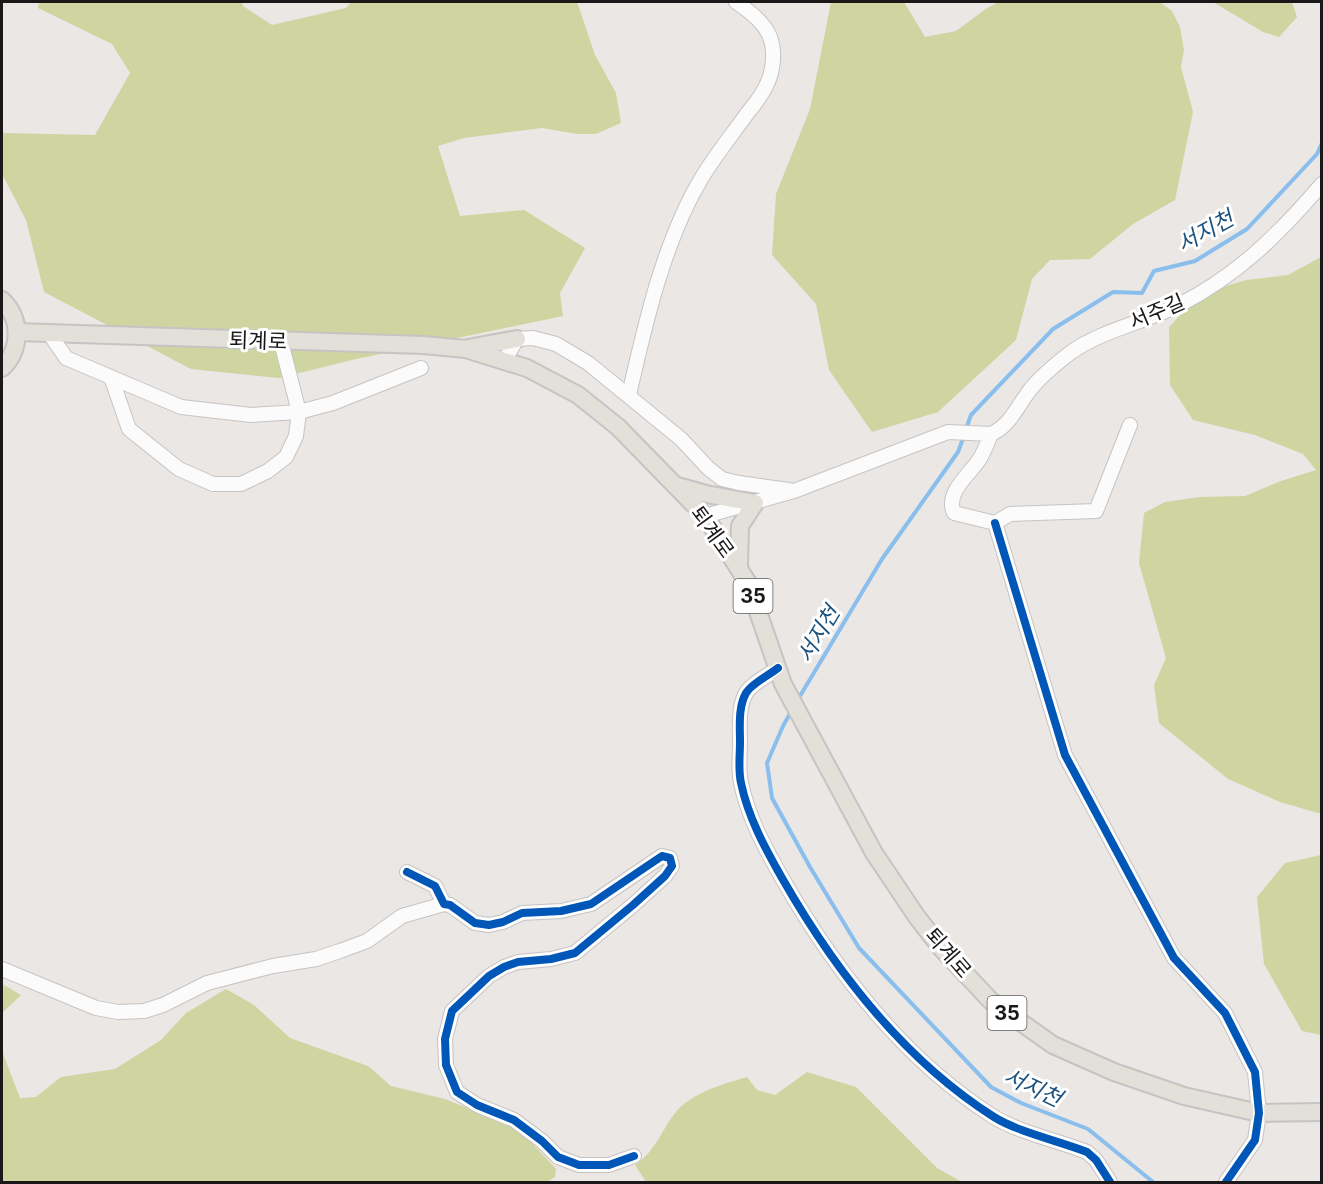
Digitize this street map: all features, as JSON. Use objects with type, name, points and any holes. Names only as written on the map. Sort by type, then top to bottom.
[{"type":"main road","points":[[2,300],[14,318],[17,332],[15,348],[2,368]]},
{"type":"main road","name":"퇴계로","points":[[17,332],[423,345],[466,349],[527,368],[578,395],[618,428],[705,516],[748,583],[781,676],[813,742],[874,853],[916,917],[942,949],[991,1001],[1053,1046],[1114,1072],[1184,1096],[1259,1113],[1322,1112]]},
{"type":"main road","points":[[466,349],[518,339]]},
{"type":"main road","points":[[675,485],[705,494],[755,502],[740,526],[739,568]]},
{"type":"street","points":[[629,395],[640,346],[669,250],[684,212],[701,178],[757,102],[769,81],[773,67],[771,38],[766,27],[753,13],[736,2]]},
{"type":"street","name":"서주길","points":[[995,523],[954,513],[951,506],[953,493],[980,458],[988,433],[1002,429],[1032,388],[1071,352],[1113,331],[1179,305],[1231,275],[1288,224],[1322,184]]},
{"type":"street","points":[[49,333],[66,358],[181,407],[251,415],[299,412],[333,403],[421,368]]},
{"type":"street","points":[[504,361],[518,339],[533,338],[556,344],[588,363],[629,395],[681,439],[708,468],[722,479],[794,491]]},
{"type":"street","points":[[111,377],[129,429],[179,469],[213,484],[241,484],[268,471],[286,457],[296,436],[299,412],[281,342]]},
{"type":"street","points":[[1130,425],[1096,511],[1010,514],[995,523],[1065,755],[1174,958],[1225,1012],[1255,1072],[1259,1113],[1255,1140],[1226,1182]]},
{"type":"street","points":[[705,516],[794,491],[948,432],[988,433]]},
{"type":"street","points":[[781,676],[747,691],[740,718],[740,780],[749,813],[767,853],[799,908],[841,970],[914,1053],[995,1118],[1087,1152],[1096,1160],[1110,1182]]},
{"type":"street","points":[[2,969],[96,1008],[118,1012],[144,1011],[163,1005],[207,983],[244,973],[316,959],[340,951],[367,941],[402,916],[444,904],[450,905],[475,923],[489,925],[503,922],[522,913],[561,911],[591,904],[662,856],[670,858],[672,866],[665,876],[575,953],[551,959],[518,962],[489,976],[452,1011],[445,1039],[446,1065],[457,1092],[477,1105],[514,1120],[542,1141],[558,1157],[579,1166],[609,1165],[634,1156]]},
{"type":"street","points":[[406,873],[435,886],[444,904]]},
{"type":"green space","points":[[39,2],[242,2],[243,6],[272,25],[346,8],[351,2],[577,2],[595,55],[616,93],[621,123],[596,134],[577,134],[542,128],[464,138],[438,146],[460,216],[524,210],[585,248],[560,293],[563,316],[356,359],[279,378],[191,369],[44,292],[26,220],[2,174],[2,133],[95,135],[130,73],[112,44],[38,8]]},
{"type":"green space","points":[[831,2],[904,2],[925,37],[956,31],[999,2],[1160,2],[1172,11],[1180,27],[1184,50],[1181,67],[1193,112],[1175,200],[1133,224],[1090,259],[1050,260],[1032,279],[1016,340],[938,412],[872,432],[829,370],[816,304],[772,255],[776,194],[810,109]]},
{"type":"green space","points":[[1213,2],[1292,2],[1297,17],[1279,37],[1263,32]]},
{"type":"green space","points":[[1321,257],[1321,813],[1318,813],[1280,802],[1228,779],[1159,723],[1154,685],[1166,658],[1139,563],[1144,513],[1165,502],[1200,497],[1245,496],[1316,470],[1303,454],[1255,435],[1193,420],[1170,385],[1169,327],[1200,294],[1246,280],[1288,275]]},
{"type":"green space","points":[[1322,855],[1321,1035],[1302,1031],[1264,964],[1257,897],[1285,863]]},
{"type":"green space","points":[[4,985],[21,995],[2,1013],[2,993]]},
{"type":"green space","points":[[226,989],[254,1005],[290,1038],[368,1066],[391,1086],[445,1099],[519,1129],[556,1169],[555,1177],[547,1182],[2,1182],[2,1051],[20,1098],[36,1097],[61,1077],[115,1069],[161,1040],[186,1013]]},
{"type":"green space","points":[[807,1072],[856,1087],[937,1168],[962,1182],[646,1182],[635,1165],[653,1148],[675,1113],[698,1095],[747,1077],[757,1090],[775,1095]]},
{"type":"waterway","name":"서지천","points":[[966,429],[971,415],[1053,329],[1113,292],[1142,293],[1154,271],[1195,261],[1247,229],[1317,154],[1322,143]]},
{"type":"waterway","name":"서지천","points":[[797,701],[882,559],[958,452],[964,436]]},
{"type":"waterway","name":"서지천","points":[[792,710],[767,763],[772,798],[859,948],[991,1087],[1021,1103],[1088,1129],[1153,1182]]},
{"type":"cycle path","points":[[995,523],[1065,755],[1174,958],[1225,1013],[1255,1072],[1259,1113],[1255,1140],[1226,1182]]},
{"type":"cycle path","points":[[778,668],[752,686],[743,699],[740,717],[740,773],[744,796],[758,832],[802,912],[848,979],[901,1040],[930,1068],[994,1117],[1027,1132],[1087,1152],[1096,1160],[1110,1182]]},
{"type":"cycle path","points":[[407,872],[435,886],[444,904],[450,905],[475,923],[489,925],[503,922],[522,913],[561,911],[591,904],[662,856],[670,858],[672,866],[665,876],[575,953],[551,959],[518,962],[489,976],[452,1011],[445,1039],[446,1065],[457,1092],[477,1105],[514,1120],[542,1141],[558,1157],[579,1165],[609,1165],[634,1156]]}]
